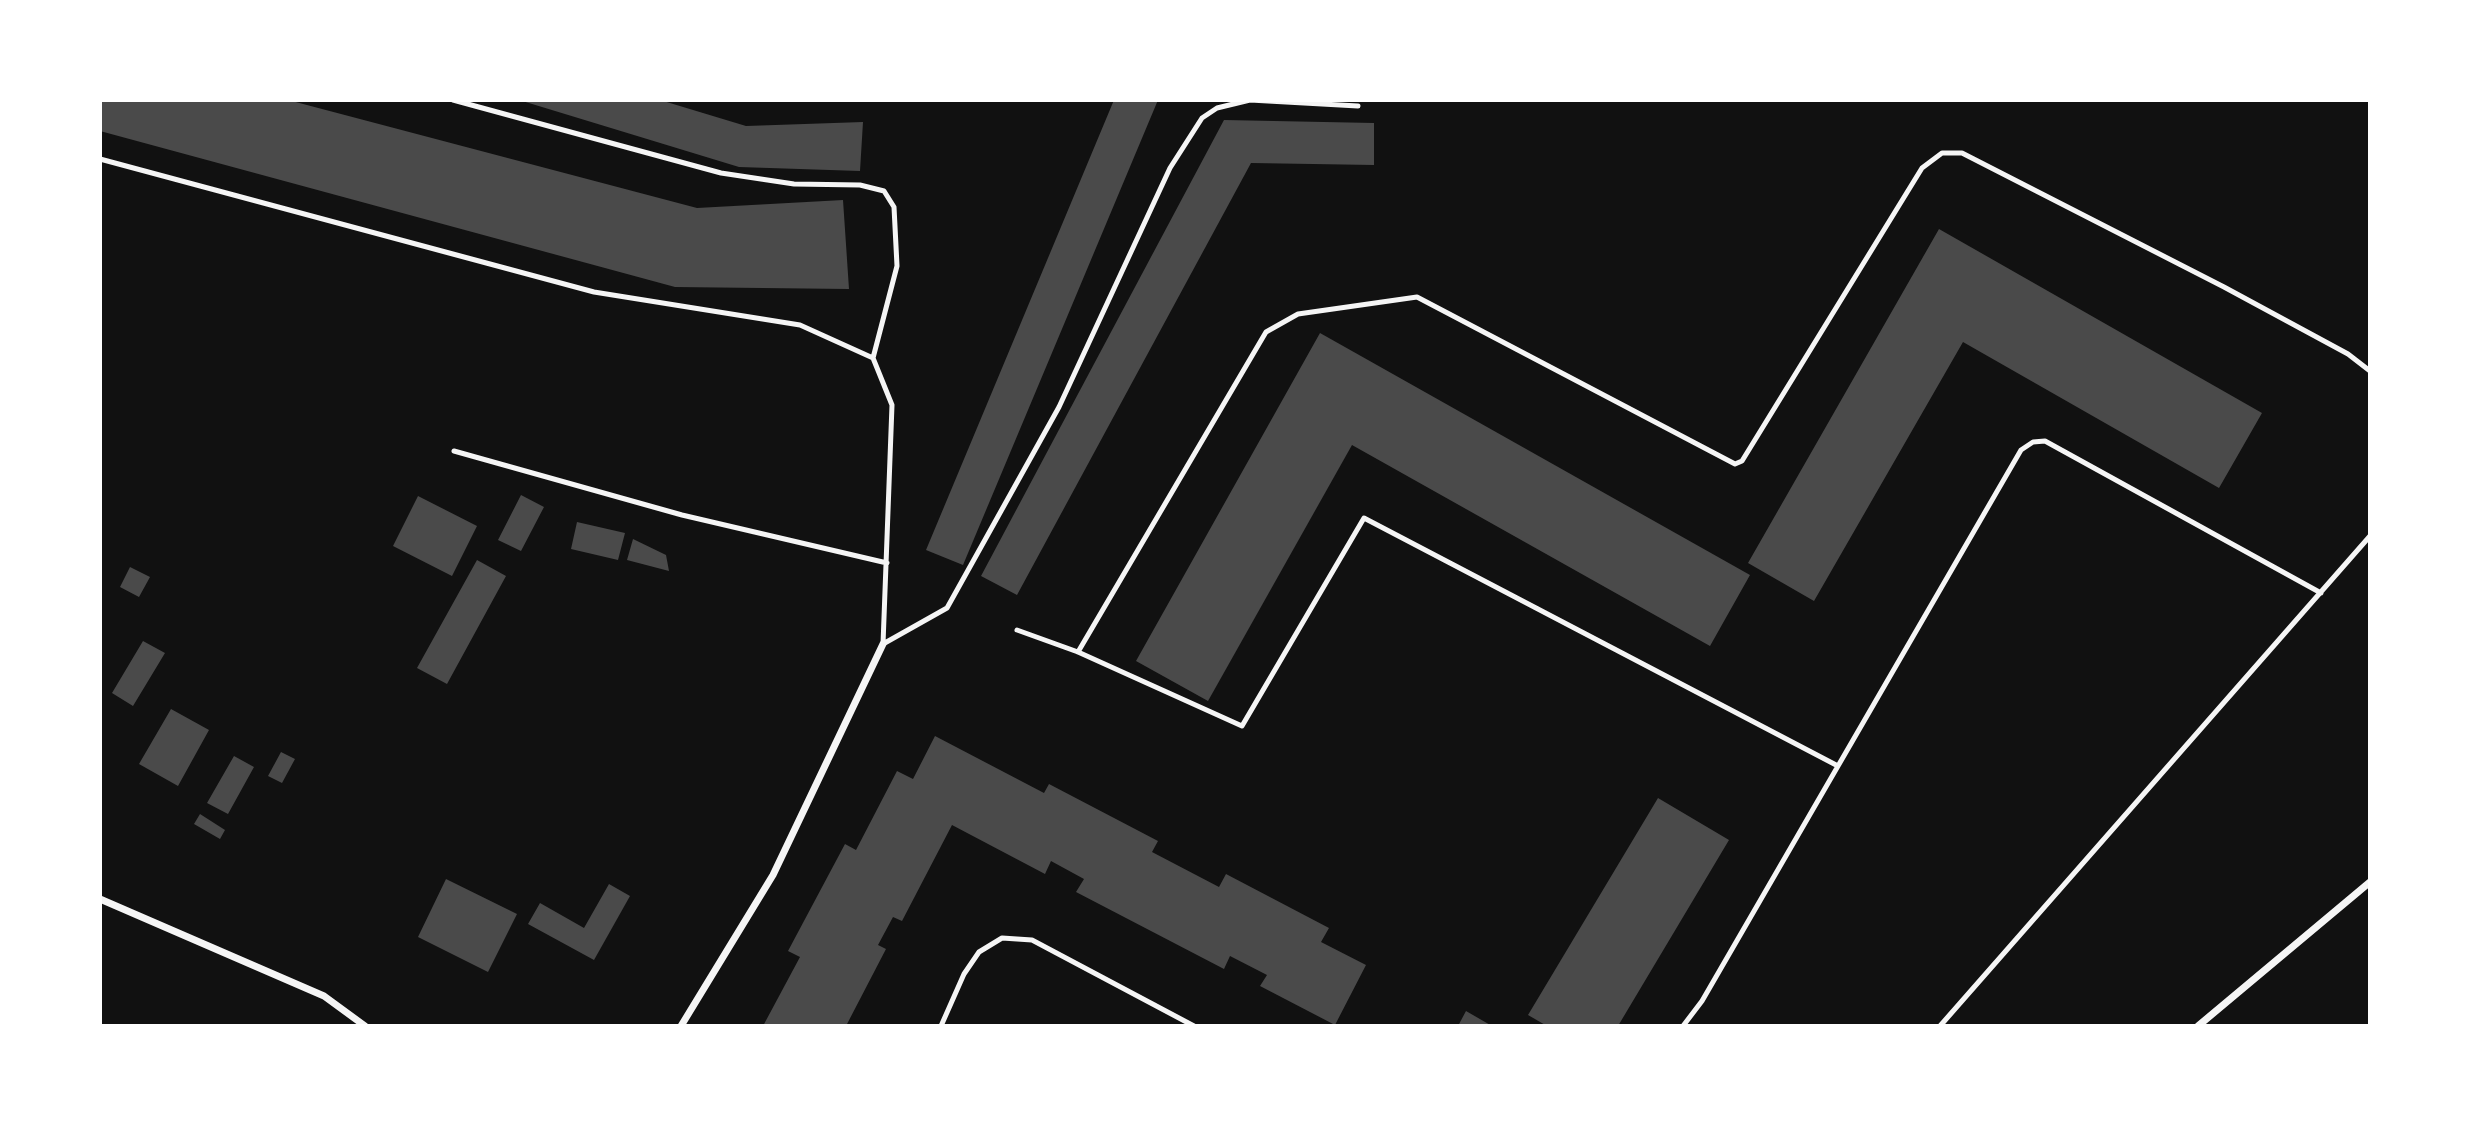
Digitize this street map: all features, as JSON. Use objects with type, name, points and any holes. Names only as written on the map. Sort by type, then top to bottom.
[{"type":"street","points":[[681,1026],[773,874],[883,644]]},
{"type":"street","points":[[2198,1026],[2370,882]]},
{"type":"street","points":[[100,899],[324,996],[365,1026]]},
{"type":"lane","points":[[453,100],[720,173],[794,184],[860,185],[884,191],[894,207],[897,266],[873,358],[892,405],[883,644]]},
{"type":"lane","points":[[883,644],[947,608],[1054,418],[1170,168],[1202,118],[1217,108],[1250,100],[1358,106]]},
{"type":"lane","points":[[1078,652],[1266,332],[1298,314],[1418,297],[1735,464],[1742,461],[1922,169],[1942,153],[1962,153],[2224,287],[2348,354],[2370,370]]},
{"type":"lane","points":[[100,159],[594,292],[800,325],[873,358]]},
{"type":"lane","points":[[1683,1026],[1702,1001],[2021,450],[2033,442],[2045,441],[2321,593]]},
{"type":"lane","points":[[454,451],[682,515],[887,563]]},
{"type":"lane","points":[[1017,630],[1078,652],[1242,726],[1364,518],[1838,765]]},
{"type":"lane","points":[[1940,1026],[2370,536]]},
{"type":"lane","points":[[941,1026],[964,974],[979,952],[1002,938],[1032,940],[1194,1026]]},
{"type":"building","points":[[100,100],[288,100],[697,208],[843,200],[849,289],[675,287],[100,131]]},
{"type":"building","points":[[519,100],[660,100],[746,126],[863,122],[860,171],[739,167]]},
{"type":"building","points":[[1114,100],[1158,100],[963,565],[926,550]]},
{"type":"building","points":[[1224,120],[1374,123],[1374,165],[1251,163],[1017,595],[981,576]]},
{"type":"building","points":[[1939,229],[2262,413],[2219,488],[1963,342],[1814,601],[1748,563]]},
{"type":"building","points":[[1320,333],[1750,575],[1710,646],[1352,445],[1208,701],[1136,661]]},
{"type":"building","points":[[521,495],[544,507],[521,551],[498,540]]},
{"type":"building","points":[[418,496],[477,526],[452,576],[393,546]]},
{"type":"building","points":[[577,522],[625,533],[618,560],[571,549]]},
{"type":"building","points":[[633,539],[666,555],[669,571],[627,560]]},
{"type":"building","points":[[477,560],[506,576],[447,684],[417,668]]},
{"type":"building","points":[[130,567],[150,577],[139,597],[120,587]]},
{"type":"building","points":[[143,641],[165,653],[133,706],[112,693]]},
{"type":"building","points":[[171,709],[209,730],[178,786],[139,764]]},
{"type":"building","points":[[935,736],[1044,793],[1049,784],[1158,841],[1152,852],[1219,887],[1226,874],[1329,928],[1321,942],[1366,965],[1335,1025],[1260,986],[1267,975],[1230,956],[1224,969],[1076,892],[1084,879],[1051,861],[1045,874],[952,825],[902,921],[893,917],[878,945],[886,949],[846,1026],[763,1026],[800,957],[788,951],[845,844],[856,850],[897,771],[913,779]]},
{"type":"building","points":[[281,752],[295,759],[282,783],[268,776]]},
{"type":"building","points":[[234,756],[254,767],[228,814],[207,803]]},
{"type":"building","points":[[1658,798],[1729,840],[1618,1026],[1547,1026],[1528,1015]]},
{"type":"building","points":[[200,814],[225,830],[220,839],[194,824]]},
{"type":"building","points":[[446,879],[517,914],[488,972],[418,937]]},
{"type":"building","points":[[609,884],[630,896],[594,960],[528,924],[540,903],[584,928]]},
{"type":"building","points":[[1466,1011],[1492,1026],[1458,1026]]}]
